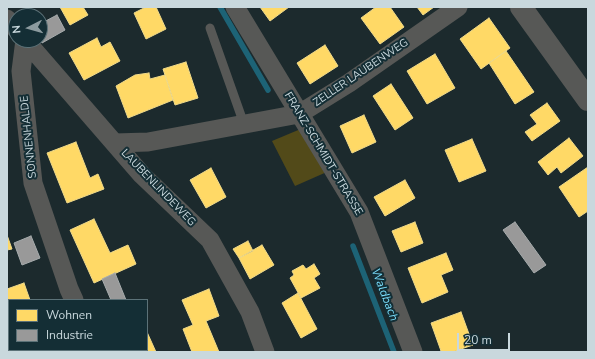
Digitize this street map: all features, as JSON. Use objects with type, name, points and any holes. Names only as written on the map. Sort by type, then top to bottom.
[{"type":"street","name":"FRANZ-SCHMIDT-STRASSE","points":[[235,7],[359,212],[413,352]]},
{"type":"street","name":"ZELLER LAUBENWEG","points":[[115,144],[148,142],[299,114],[349,83],[458,7]]},
{"type":"street","points":[[521,7],[588,100]]},
{"type":"street","name":"SONNENHALDE","points":[[24,48],[22,71],[33,183],[74,299]]},
{"type":"street","name":"LAUBENLINDEWEG","points":[[32,48],[142,175],[210,240],[250,312],[265,352]]},
{"type":"lane","points":[[210,28],[244,124]]},
{"type":"shaded area","points":[[303,128],[329,171],[295,186],[272,141]]},
{"type":"building: Wohnen","points":[[60,7],[83,7],[88,15],[70,25]]},
{"type":"building: Wohnen","points":[[146,7],[156,7],[166,29],[146,39],[134,13]]},
{"type":"building: Wohnen","points":[[260,7],[289,7],[270,21]]},
{"type":"building: Wohnen","points":[[376,7],[390,7],[404,27],[380,44],[361,18]]},
{"type":"building: Wohnen","points":[[417,7],[434,7],[423,15]]},
{"type":"building: Wohnen","points":[[489,18],[510,48],[481,69],[460,39]]},
{"type":"building: Wohnen","points":[[97,38],[101,47],[110,42],[120,61],[84,80],[69,53]]},
{"type":"building: Wohnen","points":[[325,45],[338,66],[310,84],[297,63]]},
{"type":"building: Wohnen","points":[[506,51],[534,92],[515,104],[489,63]]},
{"type":"building: Wohnen","points":[[435,54],[455,88],[427,104],[407,71]]},
{"type":"building: Wohnen","points":[[186,62],[198,98],[175,105],[163,69]]},
{"type":"building: Wohnen","points":[[149,73],[150,79],[165,75],[173,100],[128,118],[116,86],[135,75]]},
{"type":"building: Wohnen","points":[[391,84],[413,118],[395,130],[373,96]]},
{"type":"building: Wohnen","points":[[547,103],[560,121],[532,141],[525,132],[537,124],[530,115]]},
{"type":"building: Wohnen","points":[[364,115],[376,142],[352,153],[340,126]]},
{"type":"building: Wohnen","points":[[569,138],[583,156],[561,173],[557,167],[548,175],[538,162]]},
{"type":"building: Wohnen","points":[[472,139],[486,171],[459,182],[445,150]]},
{"type":"building: Wohnen","points":[[76,142],[90,178],[98,174],[104,189],[67,203],[47,153]]},
{"type":"building: Wohnen","points":[[588,167],[588,211],[579,217],[559,187]]},
{"type":"building: Wohnen","points":[[211,168],[226,197],[206,208],[190,180]]},
{"type":"building: Wohnen","points":[[405,180],[415,198],[385,216],[374,197]]},
{"type":"building: Wohnen","points":[[94,219],[110,253],[128,245],[136,264],[94,283],[70,230]]},
{"type":"building: Wohnen","points":[[415,222],[423,243],[401,252],[392,231]]},
{"type":"building: Wohnen","points":[[7,235],[12,249],[7,250]]},
{"type":"building: Wohnen","points":[[248,241],[253,251],[239,258],[233,249]]},
{"type":"building: Wohnen","points":[[262,245],[274,265],[250,279],[239,258]]},
{"type":"building: Wohnen","points":[[446,253],[453,270],[441,275],[448,292],[422,303],[408,268]]},
{"type":"building: Wohnen","points":[[314,264],[320,274],[314,278],[320,288],[301,298],[290,278],[294,275],[292,271],[303,265],[306,269]]},
{"type":"building: Wohnen","points":[[24,283],[30,299],[8,299],[7,324],[7,289]]},
{"type":"building: Wohnen","points":[[209,289],[219,316],[206,321],[219,352],[192,352],[183,329],[193,325],[182,300]]},
{"type":"building: Wohnen","points":[[298,293],[317,329],[301,338],[282,303]]},
{"type":"building: Wohnen","points":[[461,312],[473,345],[455,351],[456,352],[439,352],[441,351],[431,323]]},
{"type":"building: Wohnen","points":[[148,334],[156,352],[125,352],[148,351]]},
{"type":"building: Wohnen","points":[[14,351],[44,352],[14,352]]},
{"type":"building: Industrie","points":[[57,15],[65,30],[48,40],[48,20]]},
{"type":"building: Industrie","points":[[515,222],[546,265],[534,273],[503,230]]},
{"type":"building: Industrie","points":[[31,236],[40,258],[22,265],[14,243]]},
{"type":"building: Industrie","points":[[115,273],[126,299],[111,299],[102,279]]},
{"type":"building: Industrie","points":[[70,351],[88,352],[70,352]]},
{"type":"waterway","name":"Waldbach","points":[[220,7],[268,90]]},
{"type":"waterway","name":"Waldbach","points":[[353,246],[394,352]]}]
